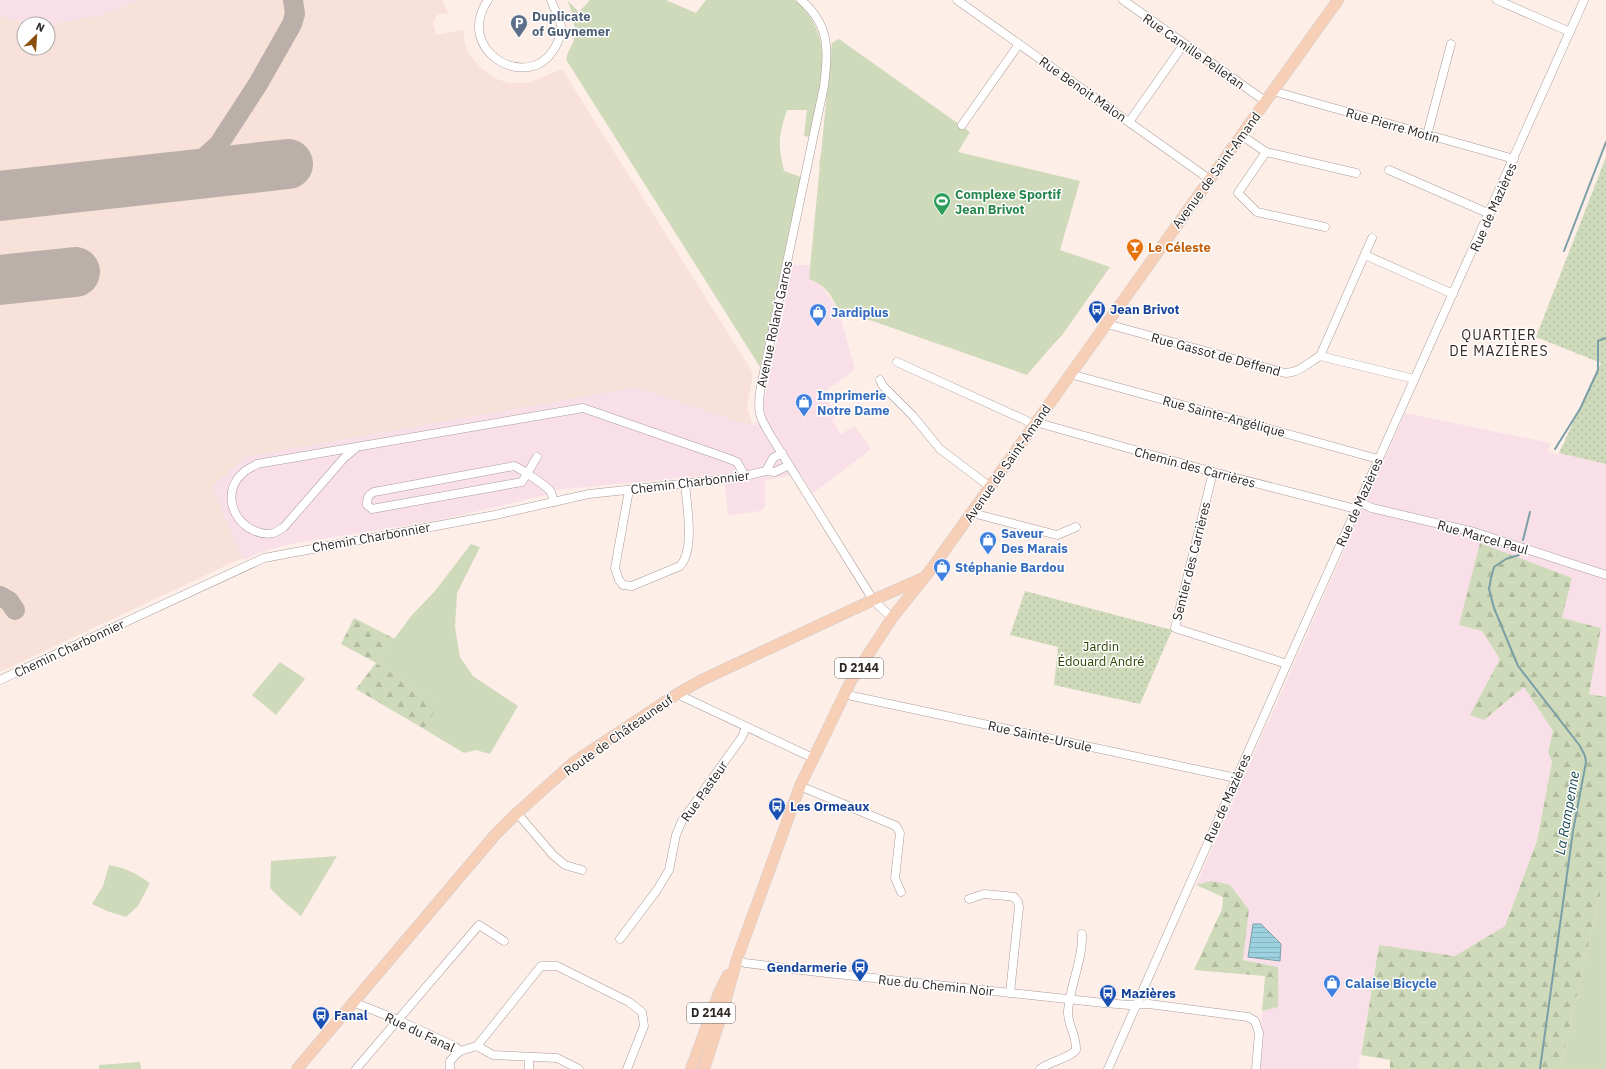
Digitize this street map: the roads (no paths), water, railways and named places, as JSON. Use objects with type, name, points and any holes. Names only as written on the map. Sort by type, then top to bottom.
[{"type":"main road","name":"Avenue de Saint-Amand","points":[[704,1069],[737,959],[800,786],[845,692],[892,618],[924,578],[1338,0]]},
{"type":"main road","name":"Route de Châteauneuf","points":[[297,1069],[477,856],[517,814],[574,762],[677,694],[702,680],[873,600],[924,578]]},
{"type":"main road","name":"Avenue de Saint-Amand","points":[[691,1069],[719,993],[737,959]]},
{"type":"street","points":[[488,0],[482,9],[478,25],[481,41],[490,55],[504,64],[520,67],[536,64],[545,59],[559,43],[561,26],[557,12],[551,0]]},
{"type":"street","name":"Avenue Roland Garros","points":[[801,0],[816,18],[826,36],[827,55],[824,86],[758,403],[760,417],[873,600],[892,618]]},
{"type":"street","name":"Rue Benoit Malon","points":[[957,0],[1209,179]]},
{"type":"street","name":"Rue Camille Pelletan","points":[[1123,0],[1265,101]]},
{"type":"street","points":[[1497,0],[1570,32]]},
{"type":"street","name":"Rue de Mazières","points":[[1108,1069],[1286,664],[1490,214],[1584,0]]},
{"type":"street","points":[[962,125],[1019,44]]},
{"type":"street","points":[[1129,122],[1184,44]]},
{"type":"street","points":[[1427,135],[1451,44]]},
{"type":"street","name":"Rue Pierre Motin","points":[[1273,91],[1514,159]]},
{"type":"street","points":[[1241,135],[1266,152],[1356,173]]},
{"type":"street","points":[[1266,152],[1238,193],[1257,212],[1325,228]]},
{"type":"street","points":[[1389,170],[1490,214]]},
{"type":"street","points":[[1372,238],[1320,356],[1414,379]]},
{"type":"street","points":[[1365,255],[1453,294]]},
{"type":"street","name":"Rue Gassot de Deffend","points":[[1107,324],[1285,373],[1297,371],[1320,356]]},
{"type":"street","name":"Chemin des Carrières","points":[[897,362],[1034,424],[1213,472],[1357,506]]},
{"type":"street","name":"Rue Sainte-Angélique","points":[[1070,374],[1378,459]]},
{"type":"street","points":[[880,380],[883,386],[913,416],[940,449],[989,486]]},
{"type":"street","points":[[357,447],[344,458],[284,527],[273,533],[262,533],[241,523],[234,514],[231,499],[236,482],[243,472],[257,464],[583,408],[737,462],[745,476]]},
{"type":"street","name":"Chemin Charbonnier","points":[[766,471],[773,458],[782,454]]},
{"type":"street","points":[[537,457],[528,474],[522,482],[372,509],[367,505],[369,495],[374,492],[514,466],[522,469],[528,474],[551,492],[554,502]]},
{"type":"street","name":"Chemin Charbonnier","points":[[0,680],[264,558],[495,514],[589,494],[685,484],[745,476],[766,471],[775,472],[789,465]]},
{"type":"street","name":"Sentier des Carrières","points":[[1213,472],[1175,628],[1286,664]]},
{"type":"street","points":[[629,490],[615,568],[619,580],[623,585],[632,586],[680,566],[685,561],[690,545],[685,484]]},
{"type":"street","name":"Rue Marcel Paul","points":[[1357,506],[1372,508],[1474,532],[1606,575]]},
{"type":"street","points":[[973,510],[980,515],[1056,535],[1076,527]]},
{"type":"street","name":"Rue Sainte-Ursule","points":[[845,692],[852,696],[1236,778]]},
{"type":"street","points":[[677,694],[813,758]]},
{"type":"street","name":"Rue Pasteur","points":[[620,939],[657,890],[669,870],[676,835],[682,821],[742,737],[746,727]]},
{"type":"street","points":[[800,786],[896,826],[900,833],[895,878],[901,892]]},
{"type":"street","points":[[517,814],[553,855],[565,865],[582,870]]},
{"type":"street","points":[[969,899],[984,894],[1014,897],[1018,902],[1019,907],[1010,993]]},
{"type":"street","points":[[356,1069],[479,925],[504,941]]},
{"type":"street","points":[[1040,1069],[1055,1060],[1070,1055],[1076,1050],[1076,1044],[1068,1021],[1070,999],[1082,945],[1082,934]]},
{"type":"street","name":"Rue du Chemin Noir","points":[[737,959],[745,962],[818,972],[1104,1003],[1136,1005],[1149,1004],[1252,1018],[1258,1027],[1259,1032],[1256,1069]]},
{"type":"street","points":[[579,1069],[557,1058],[493,1055],[476,1046],[541,966],[557,966],[629,1002],[642,1012],[644,1026],[627,1069]]},
{"type":"street","name":"Rue du Fanal","points":[[353,1002],[398,1020],[454,1046],[460,1051],[476,1046]]},
{"type":"street","points":[[450,1069],[450,1061],[460,1051]]},
{"type":"street","points":[[529,1057],[529,1069]]},
{"type":"water","points":[[1253,924],[1261,924],[1281,944],[1280,961],[1248,957]]},
{"type":"waterway","points":[[1564,251],[1606,142]]},
{"type":"waterway","name":"La Rampenne","points":[[1555,449],[1580,409],[1598,370],[1598,341],[1606,338]]},
{"type":"waterway","name":"La Rampenne","points":[[1523,540],[1530,512]]},
{"type":"waterway","name":"La Rampenne","points":[[1519,555],[1506,559],[1494,567],[1489,589],[1494,608],[1518,666],[1580,746],[1586,762],[1573,831],[1540,1069]]},
{"type":"place","name":"Duplicate of Guynemer","points":[[519,38]]},
{"type":"place","name":"Complexe Sportif Jean Brivot","points":[[942,216]]},
{"type":"place","name":"Le Céleste","points":[[1135,262]]},
{"type":"place","name":"Jean Brivot","points":[[1097,324]]},
{"type":"place","name":"Jardiplus","points":[[818,327]]},
{"type":"place","name":"Imprimerie Notre Dame","points":[[804,417]]},
{"type":"place","name":"Saveur Des Marais","points":[[988,555]]},
{"type":"place","name":"Stéphanie Bardou","points":[[942,582]]},
{"type":"place","name":"Les Ormeaux","points":[[777,821]]},
{"type":"place","name":"Gendarmerie","points":[[860,982]]},
{"type":"place","name":"Calaise Bicycle","points":[[1332,998]]},
{"type":"place","name":"Mazières","points":[[1108,1008]]},
{"type":"place","name":"Fanal","points":[[321,1030]]},
{"type":"district","name":"QUARTIER DE MAZIÈRES","points":[[1499,344]]},
{"type":"park label","name":"Jardin Édouard André","points":[[1101,654]]}]
